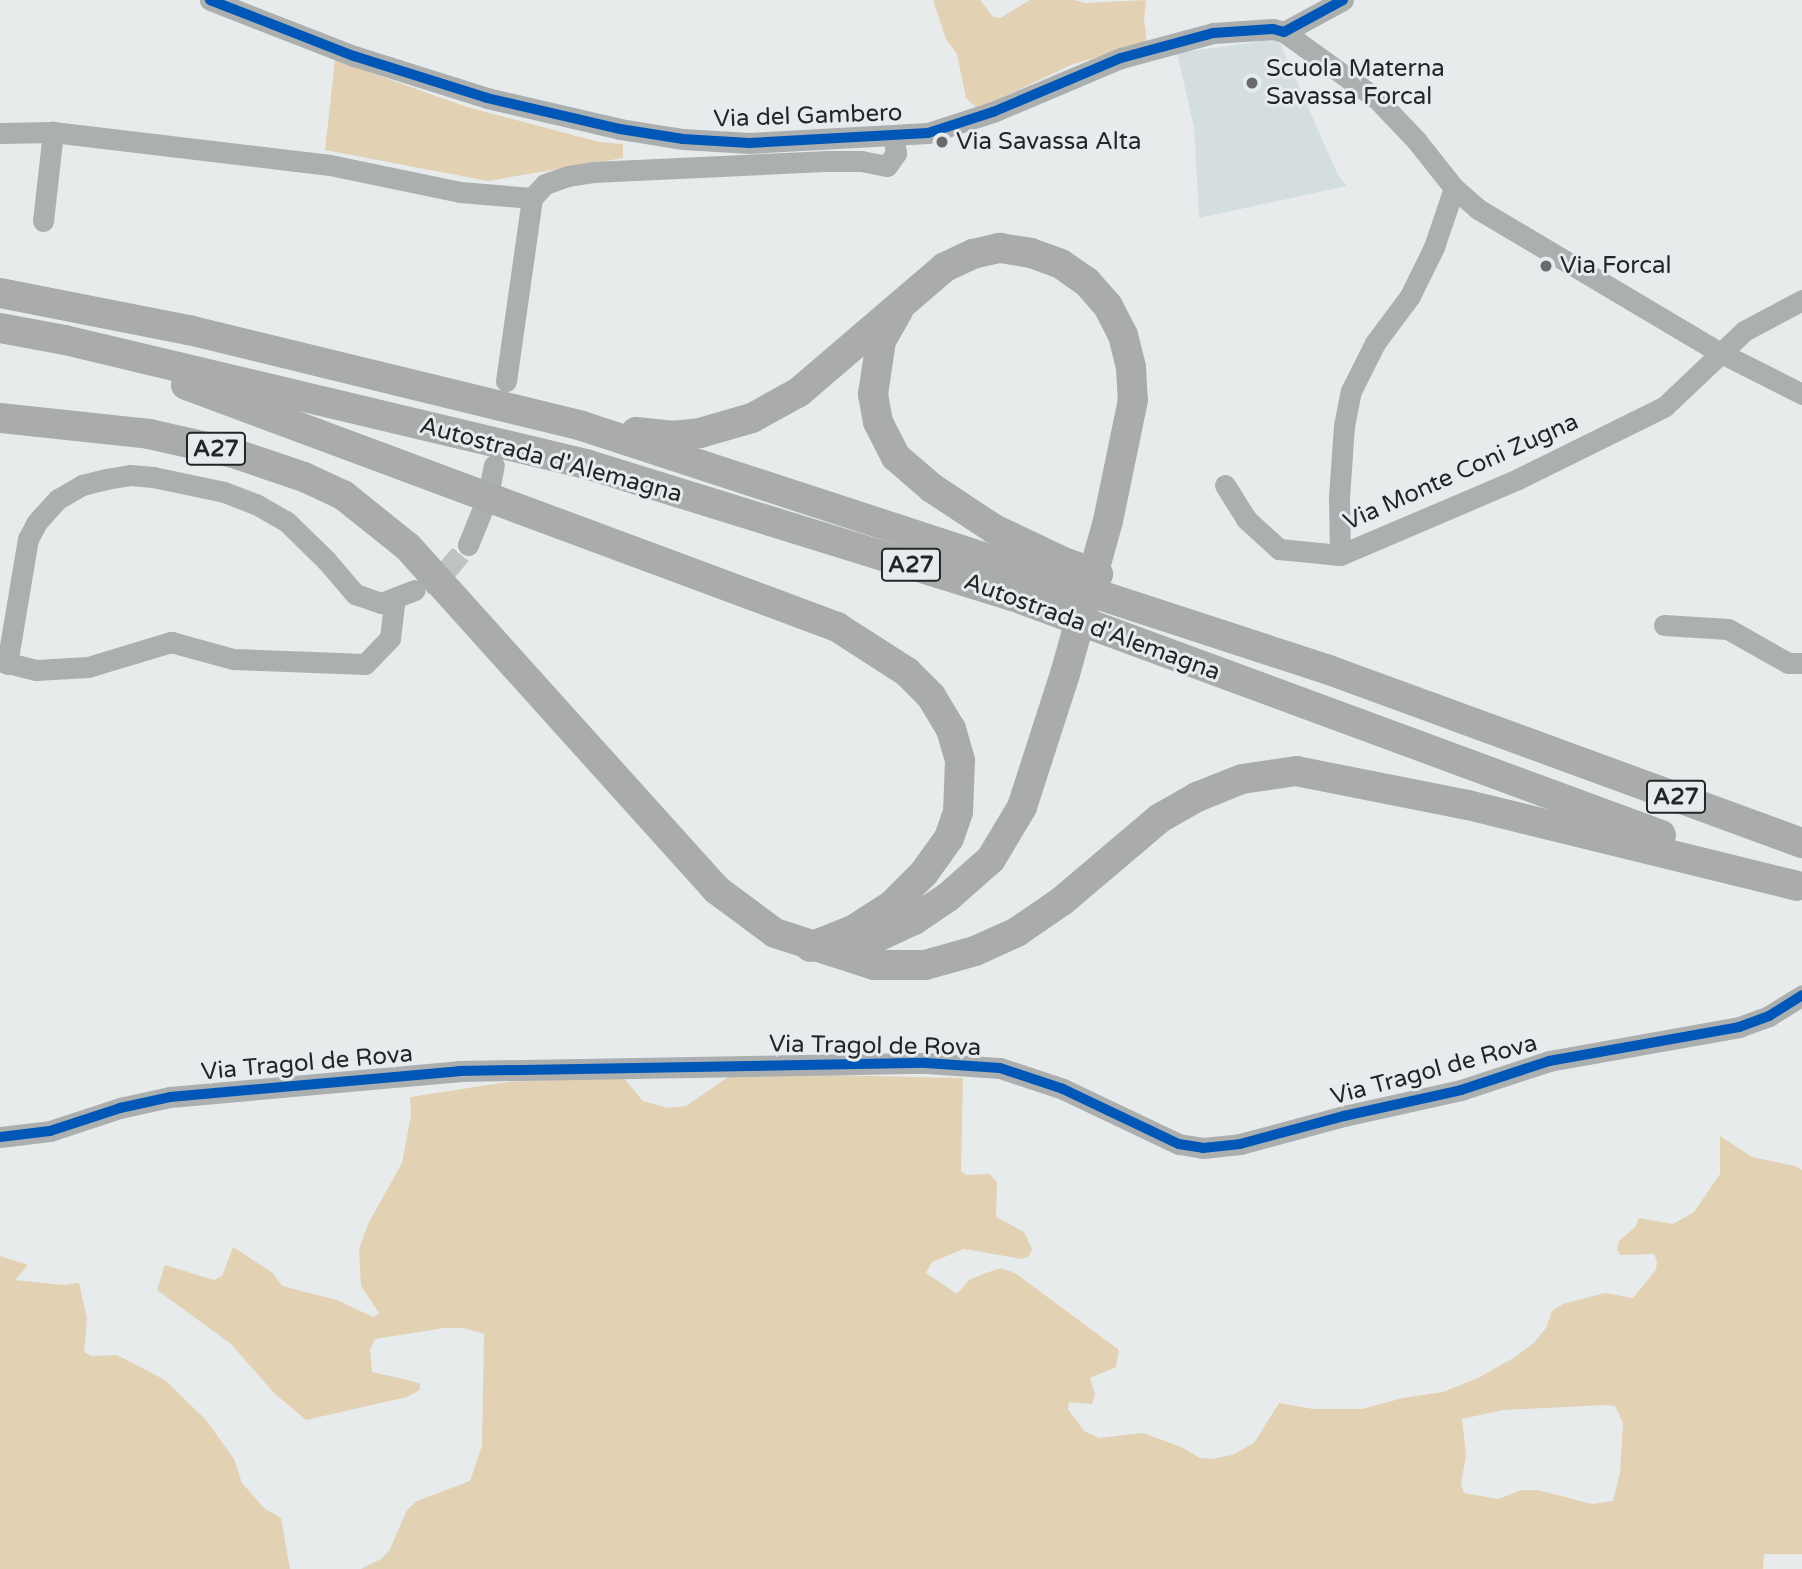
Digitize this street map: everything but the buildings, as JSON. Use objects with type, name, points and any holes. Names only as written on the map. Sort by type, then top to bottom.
[{"type":"highway","name":"A27","points":[[582,426],[672,436],[700,433],[752,418],[799,392],[912,291],[945,267],[973,254],[1000,248],[1031,253],[1061,264],[1087,282],[1108,306],[1123,335],[1131,366],[1133,400],[1108,521],[1065,674],[1022,807],[991,859],[948,897],[905,925],[855,942],[810,947]]},
{"type":"highway","name":"A27","points":[[912,291],[881,341],[873,394],[878,422],[886,440],[908,467],[932,488],[1006,535],[1066,563],[1221,616],[1329,670]]},
{"type":"highway","name":"Autostrada d'Alemagna","points":[[0,293],[189,330],[582,426],[1329,670],[1802,843]]},
{"type":"highway","name":"Autostrada d'Alemagna","points":[[0,328],[65,340],[586,464],[1007,595],[1800,886]]},
{"type":"highway","name":"A27","points":[[65,340],[837,627],[907,672],[931,696],[951,729],[960,761],[958,812],[949,838],[924,873],[892,905],[853,930],[810,947]]},
{"type":"highway","name":"A27","points":[[0,418],[26,418],[149,434],[233,453],[304,477],[343,495],[408,547],[717,890],[775,933],[810,947],[874,965],[925,965],[975,951],[1017,932],[1062,901],[1121,848],[1178,807],[1242,779],[1296,771],[1468,805],[1800,886]]},
{"type":"street","name":"Via del Gambero","points":[[210,0],[354,56],[487,99],[620,129],[683,139],[749,143],[928,133],[1121,58],[1224,32],[1273,29],[1284,32]]},
{"type":"street","points":[[1343,0],[1284,32],[1377,99],[1416,140],[1454,188],[1478,209],[1719,352],[1802,394]]},
{"type":"street","points":[[0,133],[53,132],[330,165],[460,192],[532,198]]},
{"type":"street","points":[[43,221],[53,132]]},
{"type":"street","points":[[506,381],[532,198],[545,184],[568,176],[593,172],[824,161],[861,161],[887,166],[896,153],[893,136]]},
{"type":"street","points":[[1340,555],[1339,497],[1344,426],[1351,391],[1375,343],[1410,296],[1434,247],[1454,188]]},
{"type":"street","name":"Via Monte Coni Zugna","points":[[1224,485],[1246,519],[1279,549],[1340,555],[1518,478],[1664,407],[1744,331],[1802,300]]},
{"type":"street","points":[[395,600],[390,638],[365,664],[233,659],[171,642],[88,667],[36,670],[3,663],[28,539],[37,522],[58,499],[82,485],[106,479],[130,475],[153,477],[224,492],[256,504],[286,521],[326,560],[355,594],[382,603],[415,590]]},
{"type":"street","points":[[468,545],[482,511]]},
{"type":"street","points":[[1664,625],[1728,629],[1788,663],[1802,663]]},
{"type":"street","name":"Via Tragol de Rova","points":[[0,1137],[50,1131],[120,1108],[170,1097],[459,1071],[926,1063],[1000,1068],[1063,1089],[1179,1144],[1203,1148],[1240,1144],[1344,1116],[1461,1090],[1549,1061],[1739,1027],[1769,1016],[1802,995]]},
{"type":"shaded area","points":[[933,0],[980,0],[993,17],[1000,18],[1030,0],[1074,0],[1085,3],[1146,0],[1144,19],[1147,43],[1073,64],[978,109],[966,98],[957,54],[946,39]]},
{"type":"shaded area","points":[[1278,39],[1338,175],[1347,186],[1199,218],[1194,127],[1177,53]]},
{"type":"shaded area","points":[[335,60],[467,107],[599,142],[623,144],[623,158],[488,181],[325,150]]},
{"type":"shaded area","points":[[734,1073],[963,1078],[961,1171],[966,1175],[990,1174],[997,1182],[996,1217],[1024,1232],[1032,1249],[1029,1256],[1022,1259],[964,1249],[932,1262],[926,1273],[957,1294],[969,1280],[983,1274],[1001,1268],[1015,1273],[1119,1350],[1116,1367],[1090,1378],[1095,1394],[1092,1404],[1069,1402],[1068,1409],[1084,1431],[1099,1438],[1143,1433],[1181,1447],[1200,1458],[1211,1459],[1232,1455],[1254,1443],[1279,1403],[1313,1409],[1362,1409],[1403,1398],[1443,1392],[1480,1377],[1515,1357],[1534,1343],[1546,1328],[1552,1311],[1563,1304],[1605,1293],[1633,1298],[1656,1270],[1657,1261],[1654,1254],[1620,1255],[1617,1249],[1619,1241],[1635,1227],[1639,1218],[1673,1224],[1694,1212],[1720,1174],[1720,1136],[1752,1157],[1795,1166],[1802,1170],[1802,1554],[1764,1554],[1763,1569],[361,1569],[381,1559],[389,1551],[407,1510],[417,1501],[470,1481],[482,1446],[484,1334],[464,1328],[444,1328],[375,1339],[370,1350],[372,1372],[420,1384],[420,1390],[407,1397],[306,1420],[274,1393],[231,1344],[157,1290],[165,1265],[214,1280],[222,1276],[233,1247],[273,1273],[282,1286],[337,1300],[373,1317],[379,1313],[361,1286],[359,1249],[368,1224],[402,1163],[411,1115],[410,1097],[508,1082],[623,1077],[643,1101],[668,1108],[686,1106]],"holes":[[[1615,1406],[1623,1423],[1620,1472],[1613,1501],[1592,1504],[1538,1490],[1522,1490],[1498,1499],[1464,1493],[1461,1484],[1466,1455],[1462,1419],[1503,1410]]]},
{"type":"shaded area","points":[[0,1256],[28,1265],[15,1280],[63,1285],[79,1283],[87,1318],[84,1352],[91,1356],[117,1355],[165,1380],[206,1420],[234,1459],[242,1483],[264,1508],[281,1518],[290,1569],[0,1569]]},
{"type":"tunnel","points":[[423,585],[447,570],[468,545]]},
{"type":"cycle path","points":[[210,0],[354,56],[487,98],[620,129],[683,139],[749,143],[928,133],[993,112],[1121,58],[1213,33],[1273,29],[1284,32],[1343,0]]},
{"type":"cycle path","points":[[0,1137],[50,1131],[120,1108],[170,1097],[459,1071],[926,1063],[1000,1068],[1063,1089],[1179,1144],[1203,1148],[1240,1144],[1344,1116],[1461,1090],[1549,1061],[1739,1027],[1769,1016],[1802,995]]},
{"type":"place","name":"Scuola Materna Savassa Forcal","points":[[1252,83]]},
{"type":"place","name":"Via Savassa Alta","points":[[942,142]]},
{"type":"place","name":"Via Forcal","points":[[1546,266]]}]
